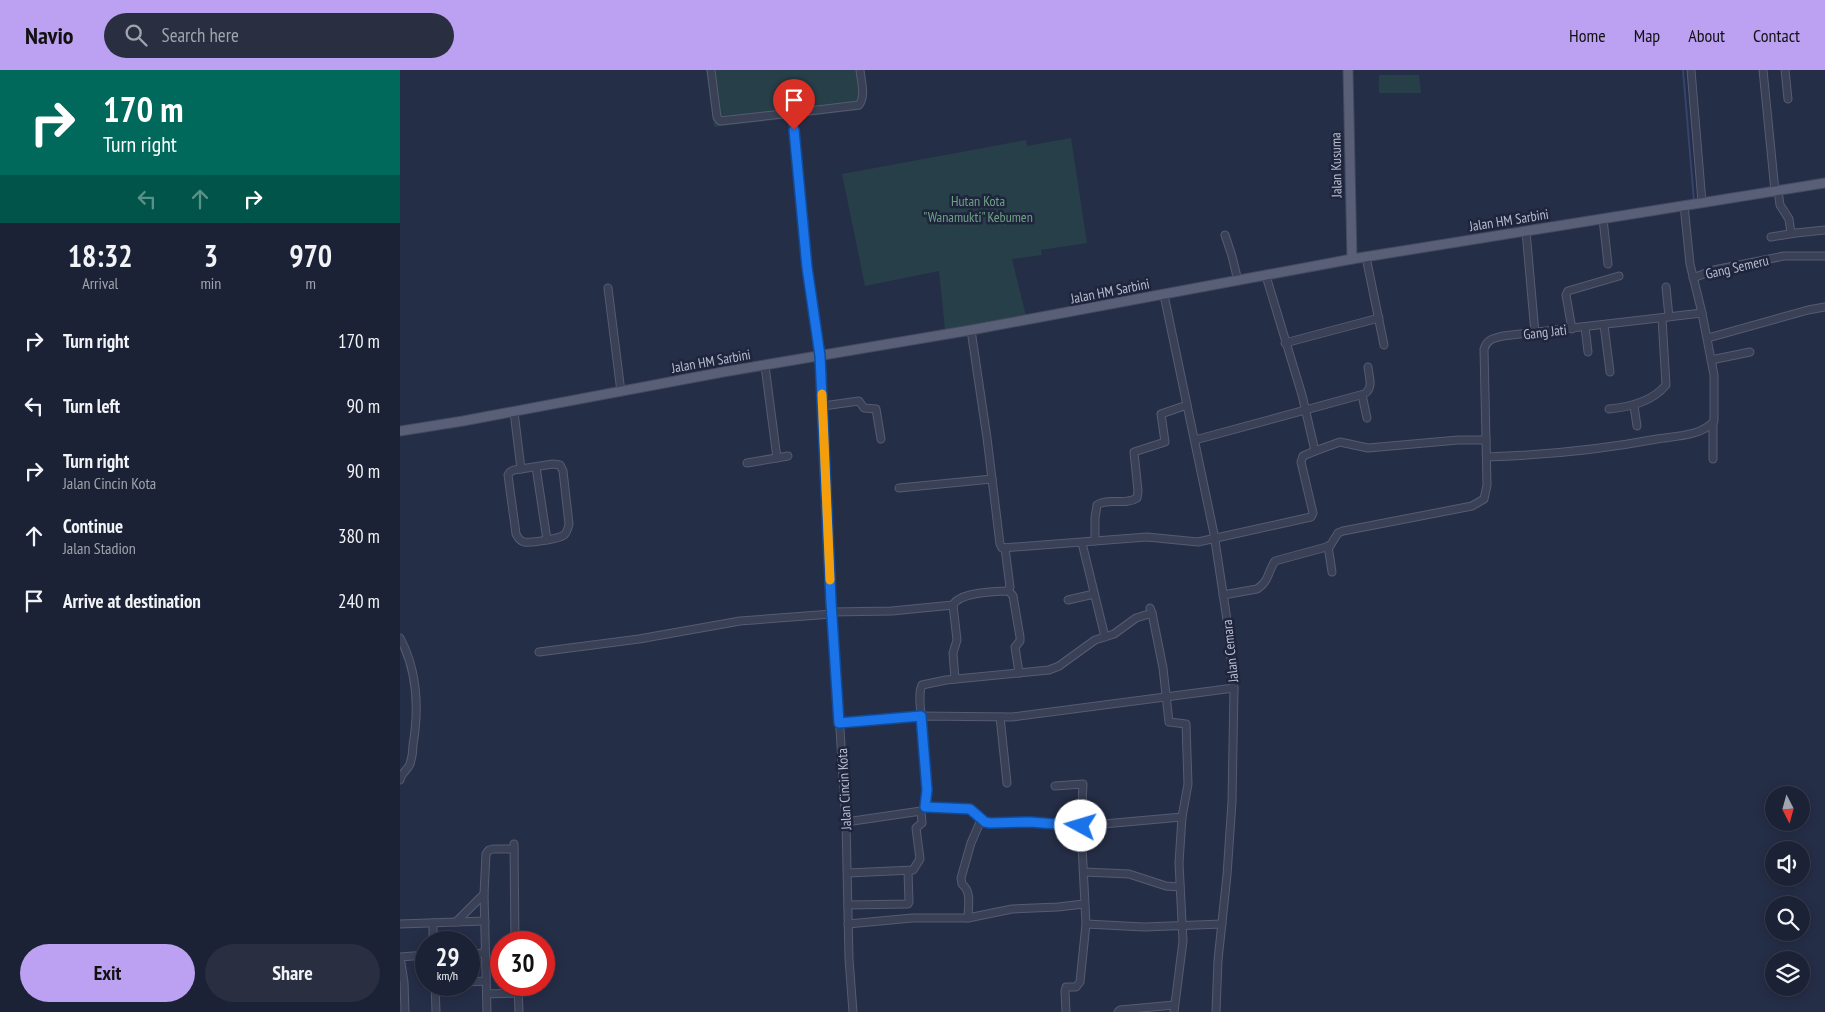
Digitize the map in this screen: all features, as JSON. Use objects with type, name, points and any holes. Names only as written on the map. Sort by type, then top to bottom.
[{"type":"main road","name":"Jalan Kusuma","points":[[1348,70],[1352,259]]},
{"type":"main road","name":"Jalan HM Sarbini","points":[[400,431],[971,330],[1352,259],[1825,183]]},
{"type":"street","points":[[711,70],[717,117],[720,121],[859,105],[863,94],[860,70]]},
{"type":"street","name":"Gang Semeru","points":[[1692,70],[1692,278],[1714,270],[1784,256],[1825,256]]},
{"type":"street","points":[[1763,70],[1777,191],[1780,205],[1788,219],[1791,233]]},
{"type":"street","points":[[1785,70],[1788,99]]},
{"type":"street","name":"Jalan Cincin Kota","points":[[792,113],[807,267],[820,356],[832,613],[846,822],[852,1012]]},
{"type":"street","points":[[1603,219],[1608,264]]},
{"type":"street","points":[[1771,238],[1791,233],[1825,230]]},
{"type":"street","points":[[1526,231],[1535,333]]},
{"type":"street","points":[[1225,234],[1238,281]]},
{"type":"street","points":[[1366,257],[1384,345]]},
{"type":"street","points":[[1266,276],[1306,410],[1315,451]]},
{"type":"street","points":[[1572,328],[1566,295],[1568,291],[1619,276]]},
{"type":"street","points":[[1692,278],[1708,338],[1711,360],[1715,398],[1713,459]]},
{"type":"street","points":[[1609,409],[1634,406],[1646,400],[1666,385],[1666,287]]},
{"type":"street","points":[[608,288],[621,392]]},
{"type":"street","name":"Jalan Cemara","points":[[1164,294],[1215,539],[1234,688],[1232,802],[1216,1012]]},
{"type":"street","points":[[1708,338],[1825,307]]},
{"type":"street","name":"Gang Jati","points":[[1486,440],[1484,349],[1486,344],[1495,338],[1702,313]]},
{"type":"street","points":[[1285,343],[1379,318]]},
{"type":"street","points":[[1604,325],[1610,372]]},
{"type":"street","points":[[1585,327],[1588,352]]},
{"type":"street","points":[[971,330],[1000,544],[1001,547],[1005,548],[1147,537],[1198,542],[1215,539],[1312,516],[1301,462],[1303,456],[1315,451],[1340,442],[1368,448],[1458,440],[1486,440],[1486,494],[1484,499],[1472,506],[1343,531],[1338,533],[1328,546],[1278,559],[1273,563],[1269,577],[1261,587],[1223,595]]},
{"type":"street","points":[[1711,360],[1750,352]]},
{"type":"street","points":[[764,366],[777,458]]},
{"type":"street","points":[[1195,440],[1362,395],[1368,392],[1370,388],[1368,367]]},
{"type":"street","points":[[1362,395],[1367,418]]},
{"type":"street","points":[[823,406],[859,402],[864,408],[876,409],[881,439]]},
{"type":"street","points":[[1096,540],[1095,518],[1098,506],[1105,502],[1125,502],[1137,498],[1134,452],[1165,442],[1161,414],[1188,405]]},
{"type":"street","points":[[1634,406],[1637,426]]},
{"type":"street","points":[[514,412],[521,469]]},
{"type":"street","points":[[1487,458],[1586,451],[1688,434],[1707,428],[1713,423]]},
{"type":"street","points":[[747,463],[788,456]]},
{"type":"street","points":[[560,465],[564,477],[570,524],[563,536],[523,542],[516,534],[508,475],[510,472],[536,467],[560,465]]},
{"type":"street","points":[[536,467],[546,540]]},
{"type":"street","points":[[899,488],[992,479]]},
{"type":"street","points":[[1082,543],[1105,636]]},
{"type":"street","points":[[1328,546],[1332,572]]},
{"type":"street","points":[[1005,548],[1010,587],[1008,590]]},
{"type":"street","points":[[956,679],[953,653],[957,640],[953,605],[955,601],[963,597],[1008,590],[1013,594],[1020,637],[1015,647],[1019,673]]},
{"type":"street","points":[[1068,600],[1094,594]]},
{"type":"street","points":[[539,652],[639,639],[740,621],[953,605]]},
{"type":"street","points":[[848,872],[908,871],[915,868],[920,860],[916,828],[922,823],[927,790],[921,716],[920,690],[922,684],[1049,670],[1059,666],[1095,640],[1122,629],[1136,618],[1151,610],[1163,668],[1169,722],[1186,724],[1188,784],[1182,817],[1179,863],[1182,959],[1174,1008],[1120,1010],[1118,1012]]},
{"type":"street","points":[[400,638],[411,666],[416,713],[410,764],[400,780]]},
{"type":"street","points":[[839,723],[921,716],[1000,717],[1059,712],[1234,688]]},
{"type":"street","points":[[1000,717],[1007,783]]},
{"type":"street","points":[[1055,786],[1082,784],[1081,826],[1086,924],[1080,982],[1076,987],[1066,987],[1066,1012]]},
{"type":"street","points":[[846,822],[923,809],[970,809],[982,820],[990,823],[1030,822],[1081,826],[1182,817]]},
{"type":"street","points":[[968,918],[968,892],[967,888],[962,884],[961,878],[971,843],[982,820]]},
{"type":"street","points":[[487,1012],[484,894],[487,852],[493,849],[514,847],[515,931]]},
{"type":"street","points":[[848,905],[908,904],[908,871]]},
{"type":"street","points":[[1084,872],[1129,874],[1166,886],[1180,887]]},
{"type":"street","points":[[456,922],[484,894]]},
{"type":"street","points":[[848,924],[912,918],[968,918],[1012,909],[1084,904]]},
{"type":"street","points":[[400,924],[485,921]]},
{"type":"street","points":[[433,923],[433,931]]},
{"type":"street","points":[[1086,924],[1182,927],[1222,924]]},
{"type":"street","points":[[480,953],[485,953]]},
{"type":"street","points":[[405,1012],[400,957],[415,956]]},
{"type":"street","points":[[480,981],[486,981]]},
{"type":"street","points":[[435,996],[436,1012]]},
{"type":"street","points":[[518,996],[519,1012]]},
{"type":"green space","points":[[706,70],[857,70],[861,110],[714,127]]},
{"type":"green space","points":[[1379,75],[1419,75],[1421,93],[1379,93]]},
{"type":"green space","name":"Hutan Kota \"Wanamukti\" Kebumen","points":[[1071,138],[1087,243],[1041,250],[1042,255],[1012,259],[1027,320],[945,330],[939,271],[865,286],[842,174],[1026,140],[1027,146]]},
{"type":"waterway","points":[[1683,70],[1694,201]]},
{"type":"slow traffic","points":[[822,394],[830,580]]},
{"type":"route","points":[[794,130],[807,267],[820,356],[831,602],[839,723],[921,716],[927,790],[925,807],[970,809],[975,812],[978,818],[990,823],[1024,821],[1081,826]]}]
